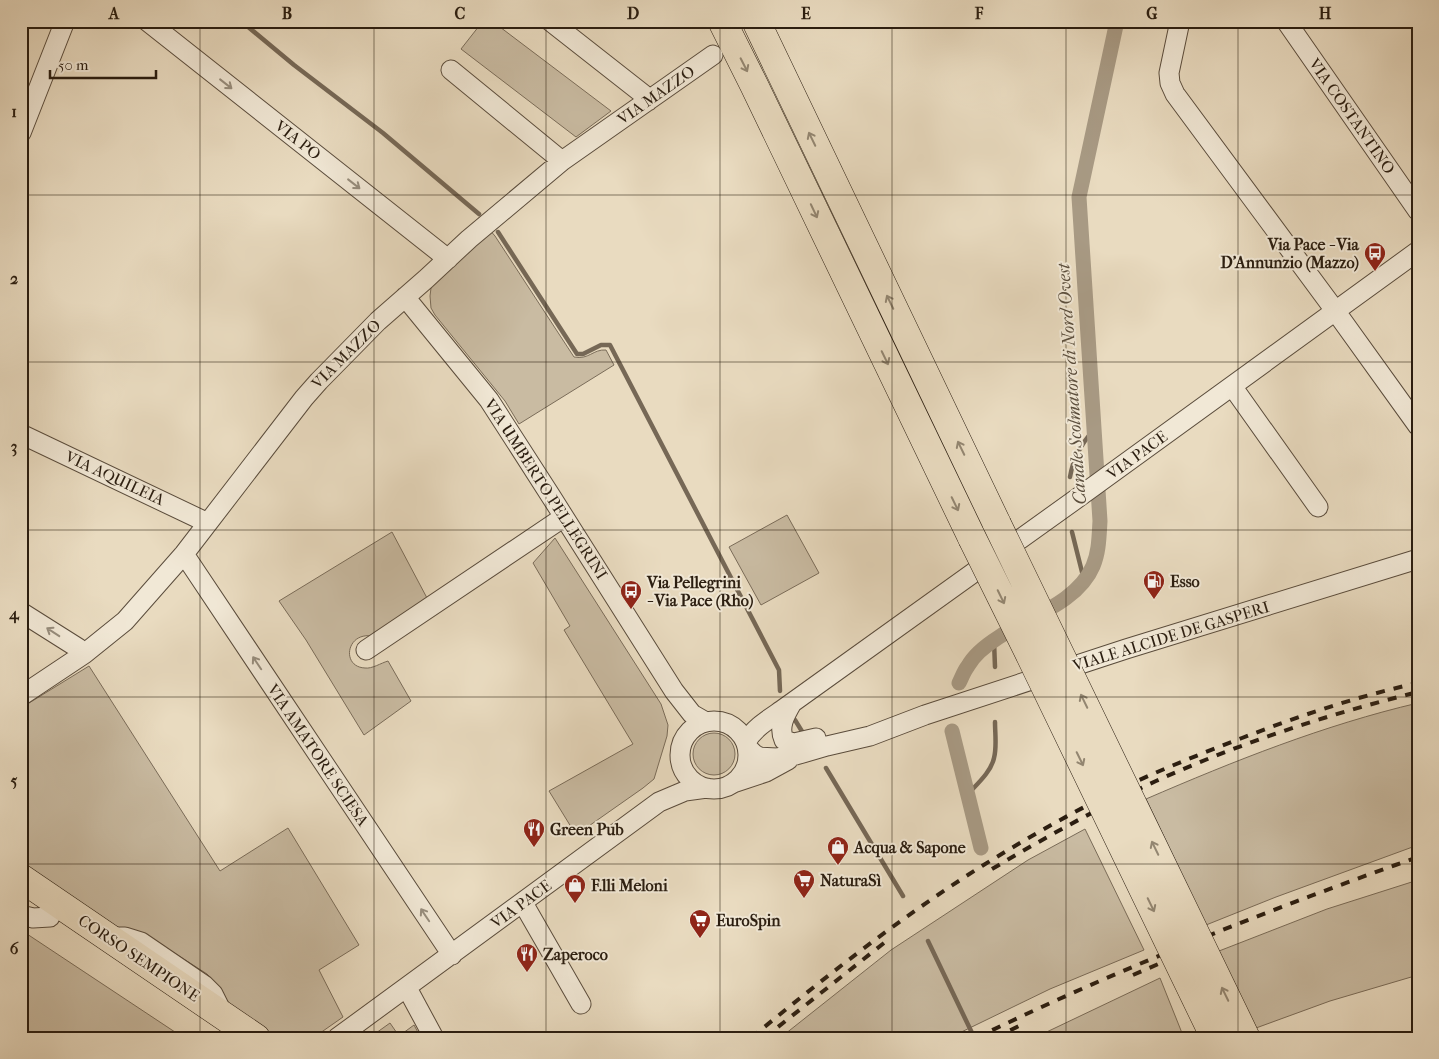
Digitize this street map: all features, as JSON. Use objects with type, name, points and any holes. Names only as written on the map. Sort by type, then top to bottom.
[{"type":"highway","points":[[722,21],[1215,1038]]},
{"type":"highway","points":[[756,21],[1246,1038]]},
{"type":"highway","name":"CORSO SEMPIONE","points":[[21,878],[109,937],[225,1026]]},
{"type":"highway","name":"CORSO SEMPIONE","points":[[21,898],[225,1026],[256,1038]]},
{"type":"street","points":[[21,133],[64,21]]},
{"type":"street","name":"VIA PO","points":[[147,21],[448,259]]},
{"type":"street","points":[[550,21],[642,94],[648,101]]},
{"type":"street","points":[[1180,21],[1170,73],[1170,83],[1175,94],[1335,310],[1418,426]]},
{"type":"street","name":"VIA COSTANTINO","points":[[1286,21],[1418,211]]},
{"type":"street","name":"VIA MAZZO","points":[[21,696],[84,654],[125,621],[184,554],[309,392],[364,335],[405,297],[562,161],[713,55]]},
{"type":"street","points":[[451,70],[562,161]]},
{"type":"street","name":"VIA PACE","points":[[747,744],[750,735],[787,706],[1418,251]]},
{"type":"street","name":"VIA UMBERTO PELLEGRINI","points":[[405,297],[482,389],[674,691]]},
{"type":"street","points":[[1232,386],[1318,507]]},
{"type":"street","name":"VIA AQUILEIA","points":[[21,434],[208,523]]},
{"type":"street","points":[[366,650],[564,517]]},
{"type":"street","name":"VIA AMATORE SCIESA","points":[[184,554],[452,955]]},
{"type":"street","name":"VIALE ALCIDE DE GASPERI","points":[[747,744],[754,754],[765,758],[796,755],[868,729],[925,715],[1126,649],[1418,559]]},
{"type":"street","points":[[21,612],[78,648],[84,654]]},
{"type":"street","points":[[674,691],[692,714],[732,726],[740,733],[747,744],[748,758],[745,769],[739,778],[730,785],[719,788],[707,788],[697,784],[688,776],[682,766],[680,756],[686,735],[692,729],[699,724],[714,722]]},
{"type":"street","points":[[674,691],[680,707],[686,735]]},
{"type":"street","points":[[787,706],[781,731],[784,740],[794,743],[830,736],[837,738],[833,743]]},
{"type":"street","name":"VIA PACE","points":[[714,722],[747,719],[787,706]]},
{"type":"street","name":"VIALE ALCIDE DE GASPERI","points":[[730,785],[778,767],[796,755]]},
{"type":"street","name":"VIA PACE","points":[[659,802],[672,783],[680,756]]},
{"type":"street","name":"VIA PACE","points":[[337,1038],[659,802],[685,792],[707,788]]},
{"type":"street","points":[[523,903],[581,1004]]},
{"type":"street","points":[[21,915],[33,918],[50,917]]},
{"type":"street","points":[[407,988],[434,1038]]},
{"type":"shaded area","points":[[483,21],[492,21],[611,111],[576,137],[461,49]]},
{"type":"shaded area","points":[[488,228],[574,357],[584,357],[606,350],[614,365],[519,424],[505,401],[431,308],[432,280]]},
{"type":"shaded area","points":[[787,515],[819,573],[761,605],[729,547]]},
{"type":"shaded area","points":[[392,532],[427,598],[372,636],[363,636],[352,644],[350,656],[352,662],[357,666],[371,668],[388,661],[411,701],[364,735],[306,640],[279,601]]},
{"type":"shaded area","points":[[555,538],[661,704],[668,725],[667,736],[654,779],[576,835],[549,791],[633,744],[564,630],[570,626],[533,563]]},
{"type":"shaded area","points":[[89,666],[220,871],[288,828],[359,945],[319,970],[343,1017],[313,1038],[272,1038],[232,1010],[215,982],[207,974],[154,940],[106,924],[21,869],[21,708]]},
{"type":"shaded area","points":[[1418,703],[1418,845],[1206,925],[1146,799],[1212,771],[1314,733]]},
{"type":"shaded area","points":[[714,733],[729,739],[735,754],[729,769],[714,775],[699,769],[693,754],[699,739]]},
{"type":"shaded area","points":[[1085,829],[1144,950],[1050,989],[949,1038],[780,1038],[891,950],[1028,860]]},
{"type":"shaded area","points":[[1418,880],[1418,975],[1330,1001],[1256,1028],[1219,951],[1327,909]]},
{"type":"shaded area","points":[[21,930],[184,1038],[21,1038]]},
{"type":"shaded area","points":[[1160,978],[1184,1038],[1034,1038]]},
{"type":"shaded area","points":[[390,1023],[399,1036],[414,1025],[421,1038],[369,1038]]},
{"type":"waterway","points":[[241,21],[294,65],[383,133],[479,214]]},
{"type":"waterway","name":"Canale Scolmatore di Nord Ovest","points":[[959,683],[971,662],[986,646],[1052,608],[1076,589],[1086,579],[1096,555],[1100,521],[1079,197],[1117,21]]},
{"type":"waterway","points":[[498,232],[577,354],[583,354],[601,345],[610,345],[779,670],[780,691]]},
{"type":"waterway","points":[[1070,477],[1078,452],[1093,431]]},
{"type":"waterway","points":[[1072,532],[1084,580]]},
{"type":"waterway","points":[[994,641],[995,667]]},
{"type":"waterway","points":[[795,720],[803,733]]},
{"type":"waterway","points":[[968,794],[983,778],[994,758],[995,722]]},
{"type":"waterway","name":"Canale Scolmatore di Nord Ovest","points":[[952,731],[981,848]]},
{"type":"waterway","points":[[826,768],[903,896]]},
{"type":"waterway","points":[[928,941],[973,1035]]},
{"type":"railway","points":[[751,1038],[835,970],[922,906],[998,856],[1079,810],[1160,771],[1263,730],[1351,700],[1418,683]]},
{"type":"railway","points":[[992,869],[1094,812],[1188,767],[1285,731],[1351,710],[1418,692]]},
{"type":"railway","points":[[976,1038],[1030,1012],[1195,941],[1418,857]]},
{"type":"railway","points":[[764,1038],[889,939]]},
{"type":"railway","points":[[1133,975],[1172,958]]},
{"type":"railway","points":[[994,1038],[1021,1025]]},
{"type":"place","name":"Via Pace - Via D'Annunzio (Mazzo)","points":[[1375,272]]},
{"type":"place","name":"Esso","points":[[1154,600]]},
{"type":"place","name":"Via Pellegrini - Via Pace (Rho)","points":[[631,610]]},
{"type":"place","name":"Green Pub","points":[[534,848]]},
{"type":"place","name":"Acqua & Sapone","points":[[838,866]]},
{"type":"place","name":"NaturaSì","points":[[804,899]]},
{"type":"place","name":"F.lli Meloni","points":[[575,904]]},
{"type":"place","name":"EuroSpin","points":[[700,939]]},
{"type":"place","name":"Zaperoco","points":[[527,973]]}]
